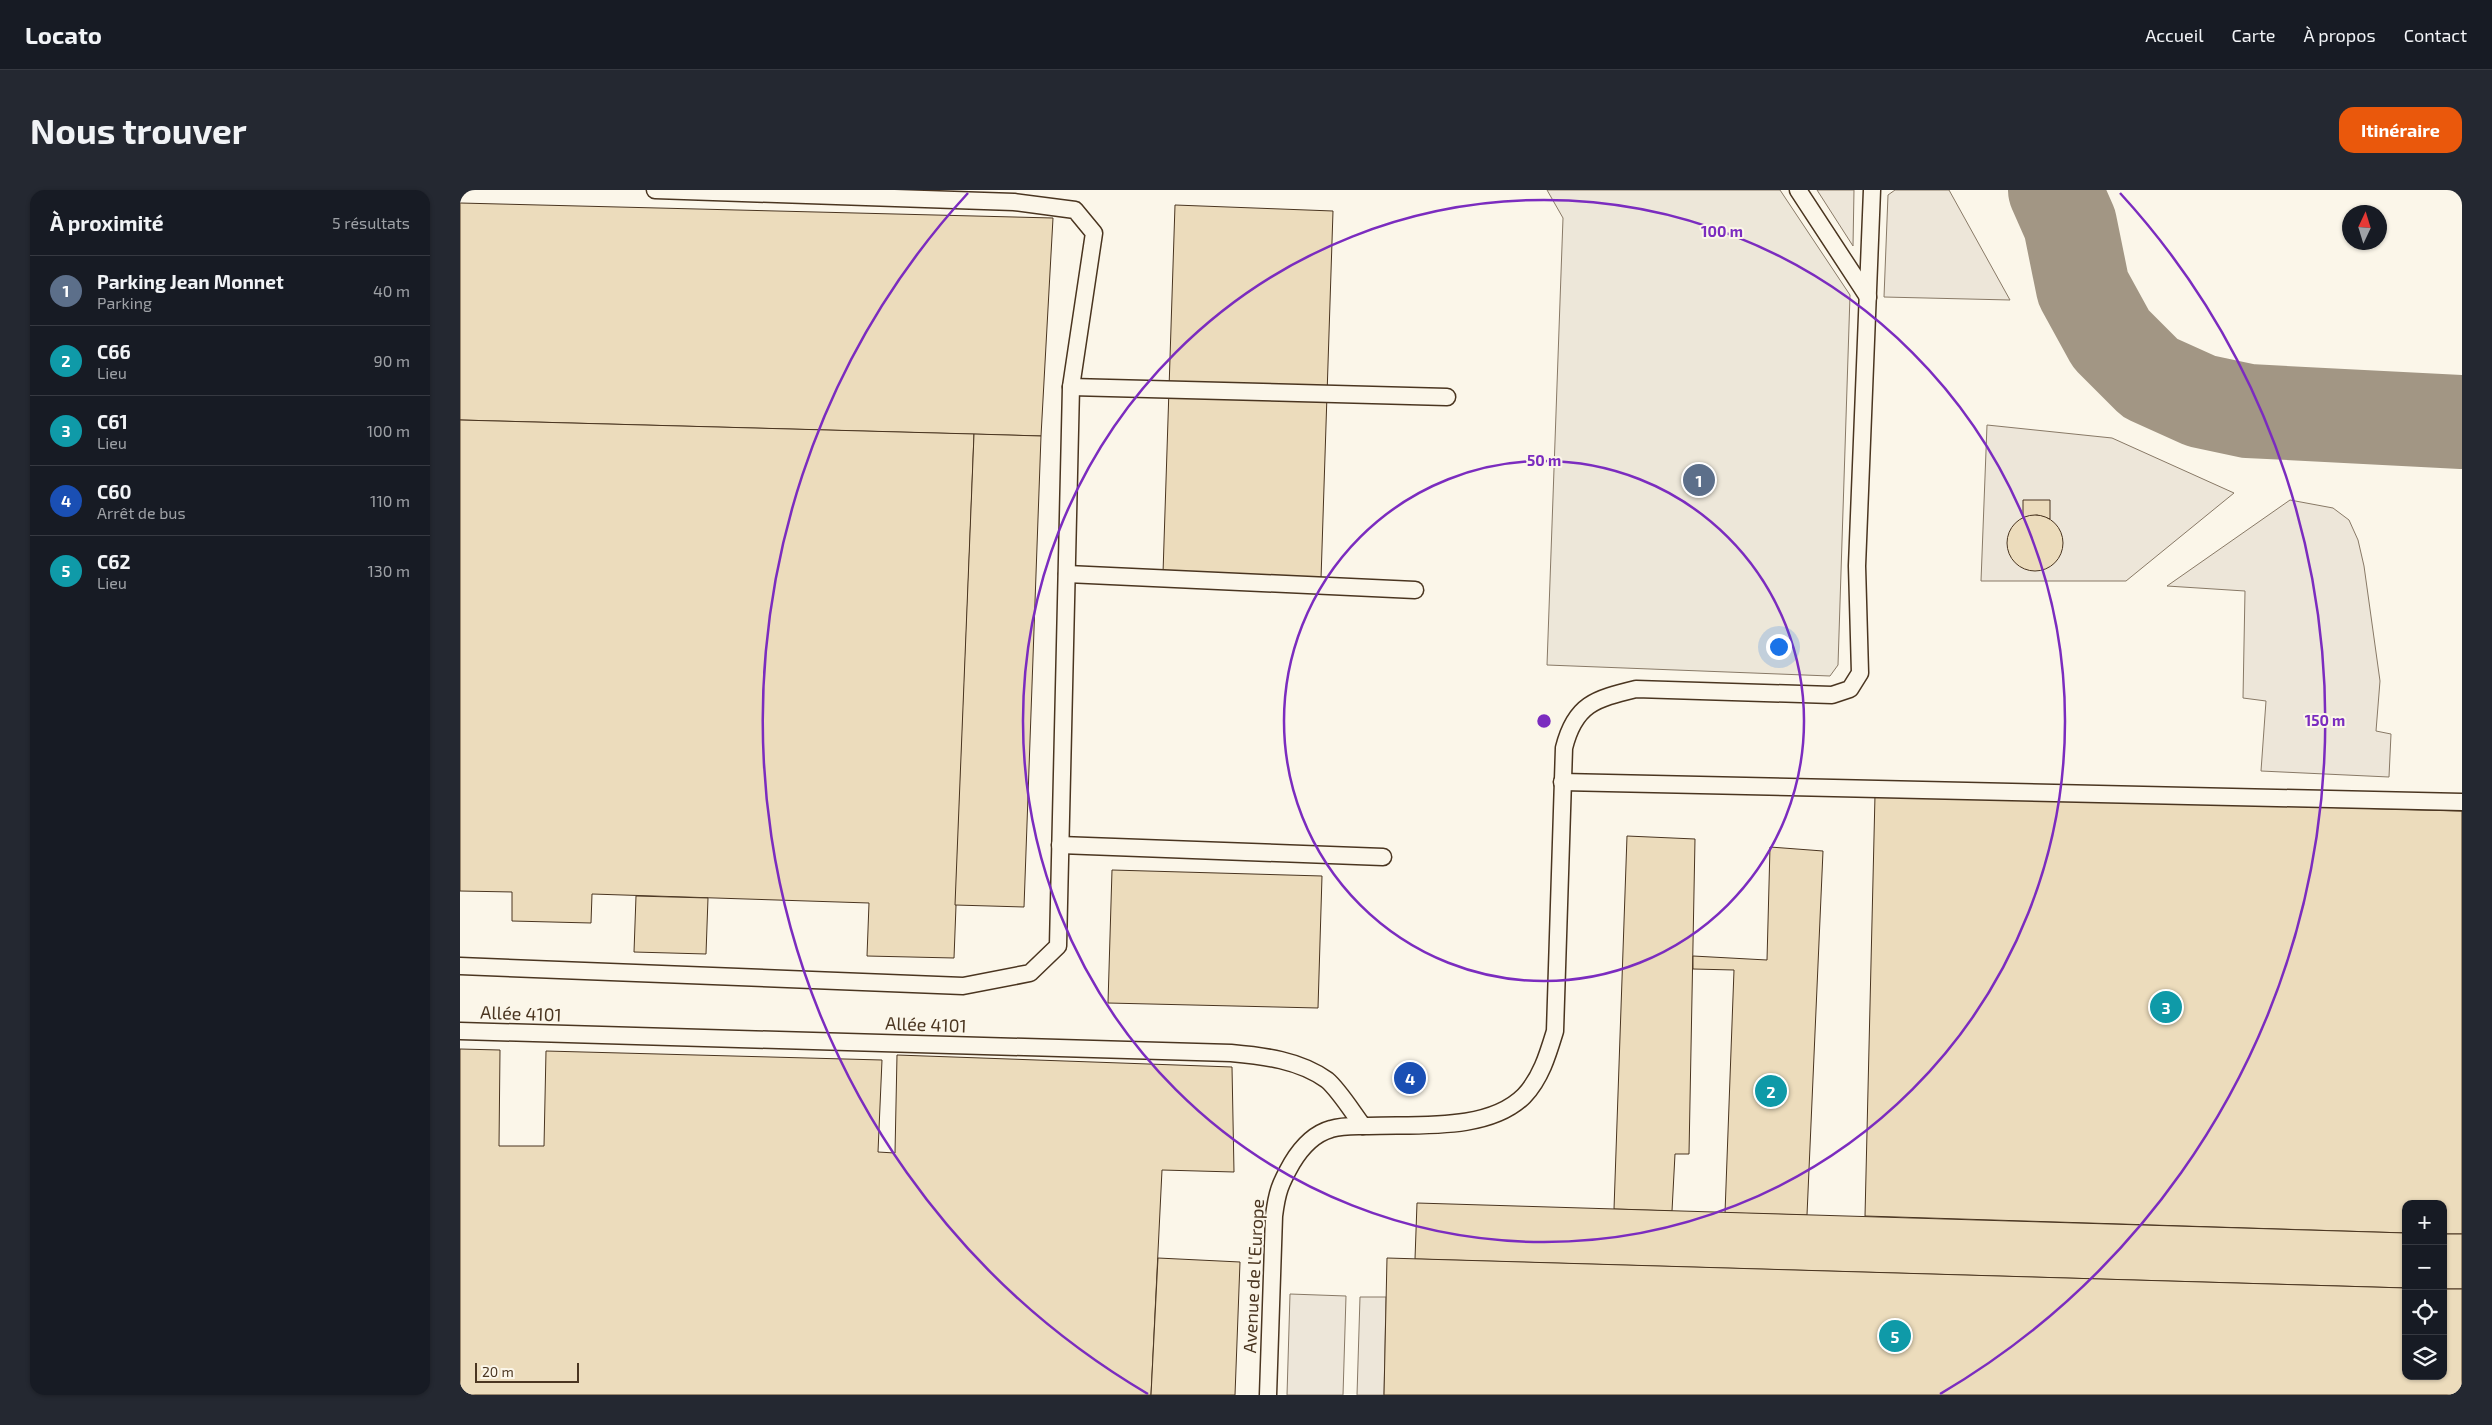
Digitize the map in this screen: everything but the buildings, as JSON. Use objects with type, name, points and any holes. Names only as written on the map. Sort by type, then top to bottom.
[{"type":"lane","points":[[460,966],[963,986],[1030,973],[1058,946],[1071,386],[1094,233],[1074,210],[1014,196],[655,190]]},
{"type":"lane","points":[[1798,190],[1868,297]]},
{"type":"lane","points":[[1872,190],[1857,566],[1860,673],[1850,689],[1832,695],[1636,690],[1608,696],[1584,708],[1569,728],[1564,748],[1562,782],[2462,802]]},
{"type":"lane","points":[[1071,386],[1447,397]]},
{"type":"lane","points":[[1067,574],[1415,590]]},
{"type":"lane","name":"Avenue de l'Europe","points":[[1268,1395],[1274,1216],[1277,1190],[1298,1154],[1312,1138],[1330,1129],[1446,1123],[1488,1118],[1508,1108],[1525,1095],[1539,1075],[1555,1031],[1562,782]]},
{"type":"lane","points":[[1060,845],[1383,857]]},
{"type":"lane","name":"Allée 4101","points":[[460,1031],[1258,1055],[1297,1064],[1328,1081],[1363,1126]]},
{"type":"shaded area","points":[[1547,190],[1780,190],[1850,295],[1838,665],[1830,676],[1547,665],[1563,218]]},
{"type":"shaded area","points":[[1817,190],[1854,190],[1853,246]]},
{"type":"shaded area","points":[[1895,190],[1949,190],[2010,300],[1884,297],[1888,195]]},
{"type":"shaded area","points":[[1987,425],[2112,438],[2234,493],[2126,581],[1981,581]]},
{"type":"shaded area","points":[[2290,500],[2333,508],[2349,520],[2358,540],[2364,566],[2380,681],[2376,731],[2391,734],[2389,777],[2261,771],[2266,701],[2243,698],[2245,591],[2167,586]]},
{"type":"shaded area","points":[[1290,1294],[1346,1296],[1343,1395],[1287,1395]]},
{"type":"shaded area","points":[[1360,1297],[1386,1297],[1384,1395],[1357,1395]]},
{"type":"taxiway","points":[[2055,190],[2070,224],[2083,288],[2111,339],[2150,378],[2201,401],[2248,411],[2462,422]]},
{"type":"place","name":"Parking Jean Monnet","points":[[1699,480]]},
{"type":"place","name":"C61","points":[[2166,1007]]},
{"type":"place","name":"C60","points":[[1410,1078]]},
{"type":"place","name":"C66","points":[[1771,1091]]},
{"type":"place","name":"C62","points":[[1895,1336]]}]
